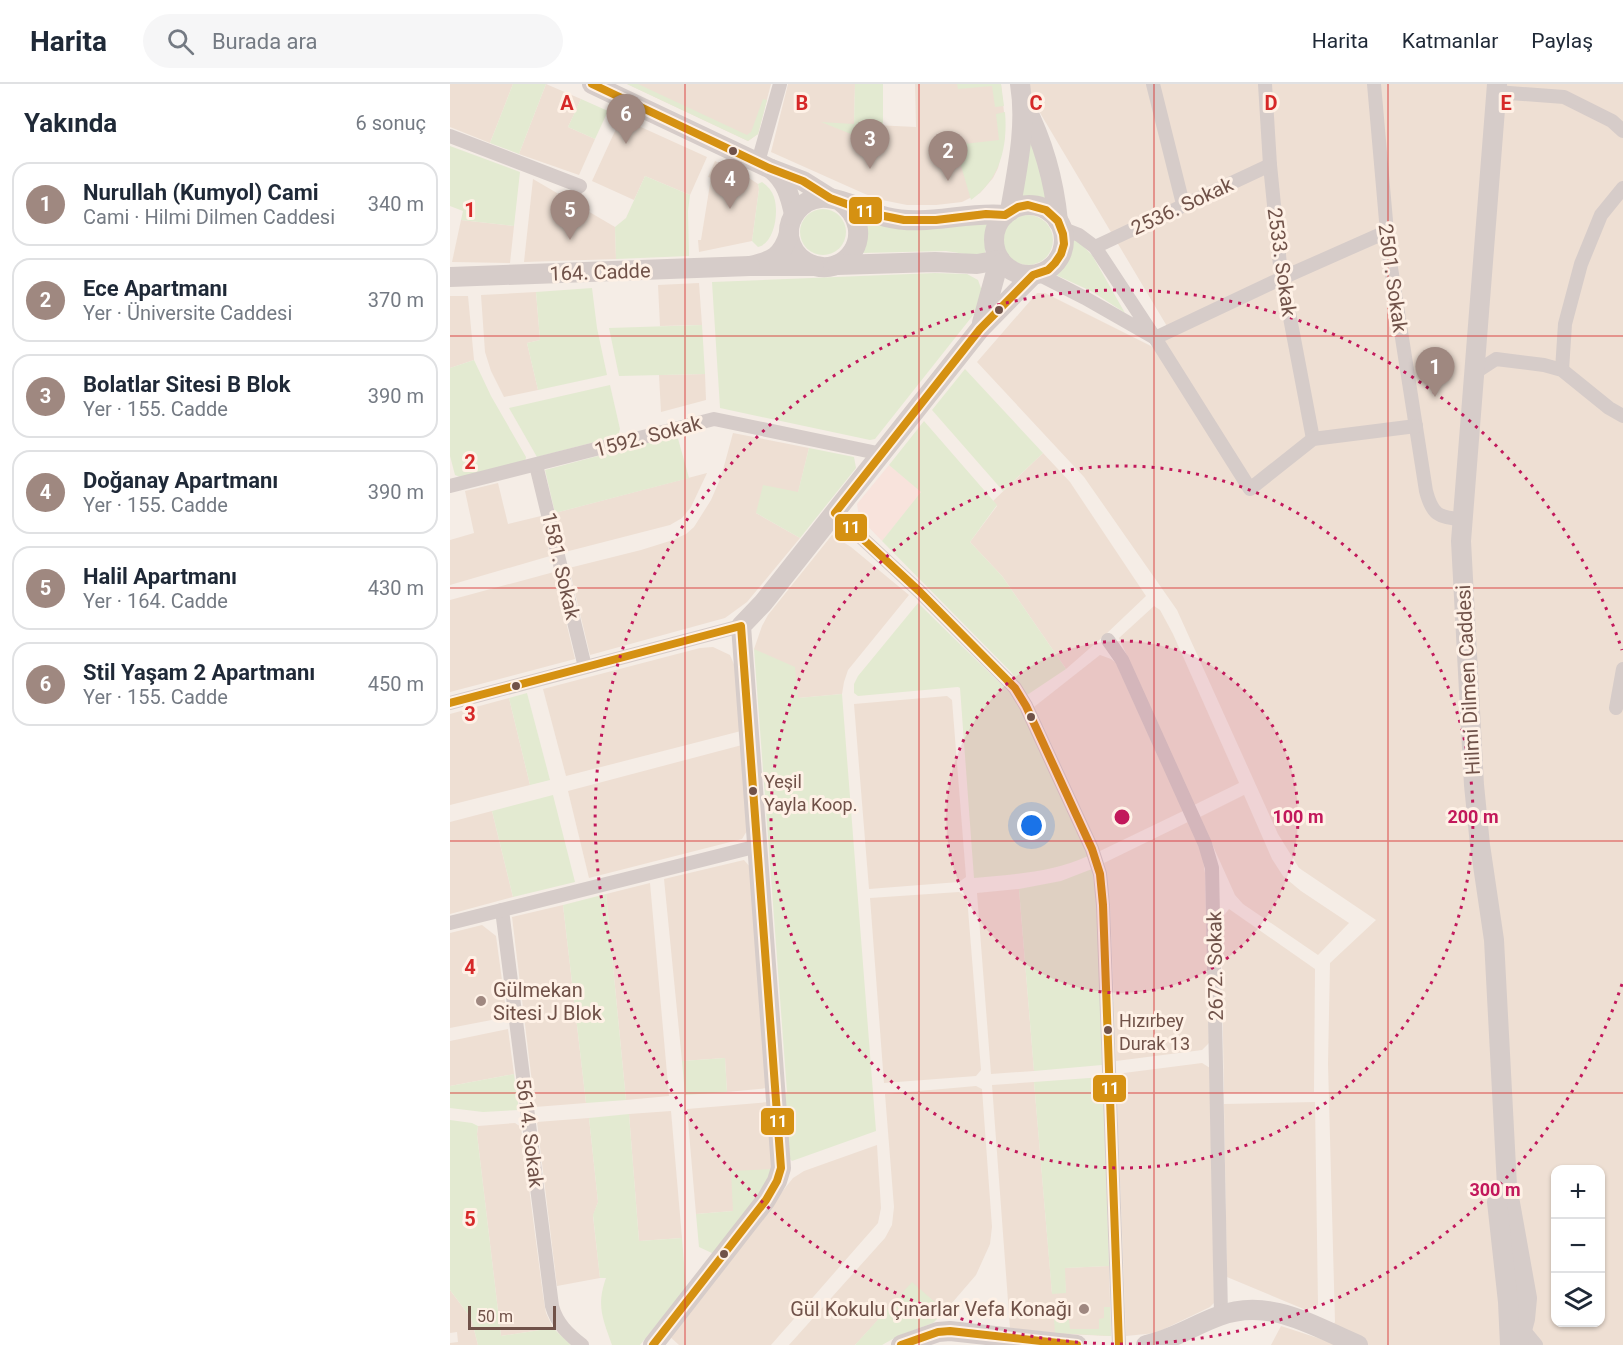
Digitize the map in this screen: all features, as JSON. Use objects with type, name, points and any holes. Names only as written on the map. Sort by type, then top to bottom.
[{"type":"street","points":[[592,84],[802,181],[848,207],[855,216],[858,239],[847,259],[837,265]]},
{"type":"street","points":[[764,165],[780,84]]},
{"type":"street","points":[[1153,84],[1183,204]]},
{"type":"street","name":"2533. Sokak","points":[[1265,84],[1270,165],[1282,278],[1313,438]]},
{"type":"street","name":"2501. Sokak","points":[[1374,84],[1386,232],[1430,504],[1437,514],[1455,519]]},
{"type":"street","points":[[1502,88],[1564,97],[1612,121],[1623,131]]},
{"type":"street","name":"Hilmi Dilmen Caddesi","points":[[1455,519],[1473,374],[1502,88]]},
{"type":"street","name":"Hilmi Dilmen Caddesi","points":[[1502,88],[1455,519],[1462,565],[1472,763],[1480,845],[1494,940],[1507,1186],[1504,1212],[1527,1298],[1515,1336]]},
{"type":"street","points":[[1021,93],[1020,152],[1007,213],[997,225],[994,234],[994,244],[1001,261],[1018,274],[1036,274],[1095,303],[1155,338]]},
{"type":"street","points":[[450,703],[741,626],[763,603],[981,329],[1036,274],[1055,263],[1061,254],[1064,244],[1049,168],[1021,93]]},
{"type":"street","points":[[450,136],[580,186]]},
{"type":"street","points":[[764,165],[779,176],[786,187],[794,214]]},
{"type":"street","name":"2536. Sokak","points":[[1095,248],[1183,204],[1270,165]]},
{"type":"street","points":[[1562,370],[1565,324],[1581,264],[1601,215],[1623,188]]},
{"type":"street","points":[[1001,261],[977,264],[935,262],[814,266],[796,254],[789,234],[790,224],[794,214],[809,200],[819,198],[835,200],[874,214],[904,220],[936,220],[1007,213],[1028,205],[1046,210],[1059,224],[1079,235],[1095,248],[1250,489],[1313,438],[1416,426]]},
{"type":"street","points":[[1155,338],[1386,232]]},
{"type":"street","name":"164. Cadde","points":[[750,266],[777,256],[784,247],[789,234]]},
{"type":"street","points":[[981,329],[1001,261]]},
{"type":"street","name":"164. Cadde","points":[[450,277],[750,266],[814,266]]},
{"type":"street","points":[[1473,374],[1496,359],[1544,365],[1562,370],[1609,408],[1623,416]]},
{"type":"street","name":"1592. Sokak","points":[[450,486],[714,418],[882,454]]},
{"type":"street","name":"1581. Sokak","points":[[536,465],[585,667]]},
{"type":"street","points":[[835,513],[919,591],[1015,688],[1026,706],[1096,859],[1103,905],[1119,1345]]},
{"type":"street","points":[[653,1345],[660,1333],[766,1200],[780,1172],[781,1159],[741,626]]},
{"type":"street","name":"2672. Sokak","points":[[1108,640],[1122,660],[1205,844],[1212,868],[1221,1315]]},
{"type":"street","points":[[1616,708],[1623,669]]},
{"type":"street","points":[[450,923],[758,846]]},
{"type":"street","name":"5614. Sokak","points":[[502,910],[552,1306],[563,1329],[582,1345]]},
{"type":"street","points":[[1146,1345],[1176,1335],[1221,1315],[1246,1310],[1271,1311],[1301,1319],[1336,1340],[1358,1345]]},
{"type":"street","points":[[901,1345],[928,1335],[950,1331],[1077,1345]]},
{"type":"street","points":[[1515,1336],[1536,1345]]},
{"type":"shaded area","points":[[450,84],[513,84],[490,143],[450,127]]},
{"type":"shaded area","points":[[546,84],[581,99],[568,127],[595,139],[579,175],[519,154]]},
{"type":"shaded area","points":[[627,84],[771,84],[758,134],[748,141]]},
{"type":"shaded area","points":[[788,84],[855,84],[854,124],[916,127],[915,84],[1001,84],[1005,137],[998,168],[980,193],[962,202],[907,205],[865,194],[771,152]]},
{"type":"shaded area","points":[[1028,84],[1623,84],[1623,1345],[1271,1345],[1281,1326],[1324,1340],[1335,1322],[1328,1064],[1330,963],[1376,920],[1299,868],[1278,834],[1177,610],[1084,477],[977,362],[1037,293],[1045,293],[1153,347],[1171,333],[1030,96]]},
{"type":"shaded area","points":[[621,118],[707,157],[690,195],[645,176],[634,200],[592,181]]},
{"type":"shaded area","points":[[715,161],[758,184],[752,241],[699,252],[698,240],[701,240],[711,178],[708,177]]},
{"type":"shaded area","points":[[533,179],[615,227],[616,259],[524,262]]},
{"type":"shaded area","points":[[461,220],[514,226],[510,263],[452,262]]},
{"type":"shaded area","points":[[699,283],[702,325],[660,326],[658,285]]},
{"type":"shaded area","points":[[536,292],[540,340],[527,343],[538,390],[504,397],[491,371],[485,352],[481,295]]},
{"type":"shaded area","points":[[450,296],[468,296],[474,360],[450,368]]},
{"type":"shaded area","points":[[705,374],[706,400],[661,412],[659,375]]},
{"type":"shaded area","points":[[733,433],[809,448],[798,493],[756,513],[800,538],[747,602],[725,618],[590,655],[569,568],[641,550],[686,534],[694,527],[711,500],[721,477]]},
{"type":"shaded area","points":[[1043,453],[1070,482],[1146,596],[1066,669],[1002,576],[970,542],[997,506],[993,501]]},
{"type":"shaded area","points":[[889,465],[922,492],[882,541],[859,517],[857,504]]},
{"type":"shaded area","points":[[707,473],[691,507],[682,518],[670,525],[565,552],[555,513]]},
{"type":"shaded area","points":[[498,483],[508,524],[541,516],[550,556],[450,585],[450,540],[474,533],[465,491]]},
{"type":"shaded area","points":[[832,535],[851,547],[909,595],[848,670],[842,694],[798,698],[754,649],[768,615]]},
{"type":"shaded area","points":[[554,572],[575,659],[450,692],[450,600]]},
{"type":"shaded area","points":[[1154,606],[1160,610],[1173,634],[1239,783],[1194,805],[1119,638]]},
{"type":"shaded area","points":[[713,647],[730,655],[736,669],[741,731],[566,776],[543,689],[700,648]]},
{"type":"shaded area","points":[[1100,655],[1116,663],[1183,811],[1100,851],[1034,707]]},
{"type":"shaded area","points":[[947,696],[952,700],[966,877],[959,882],[869,889],[854,704]]},
{"type":"shaded area","points":[[509,698],[530,785],[450,805],[450,714]]},
{"type":"shaded area","points":[[742,745],[748,829],[742,839],[589,878],[568,791]]},
{"type":"shaded area","points":[[1244,795],[1272,859],[1283,876],[1349,923],[1318,955],[1243,904],[1235,895],[1200,817]]},
{"type":"shaded area","points":[[492,811],[513,897],[450,914],[450,822]]},
{"type":"shaded area","points":[[1188,822],[1202,853],[1205,873],[1209,1043],[1202,1050],[1116,1061],[1110,903],[1104,863]]},
{"type":"shaded area","points":[[744,860],[751,868],[768,1088],[727,1092],[725,1058],[682,1061],[664,879]]},
{"type":"shaded area","points":[[650,883],[669,1096],[626,1100],[606,894]]},
{"type":"shaded area","points":[[1019,889],[1034,1071],[991,1074],[977,893]]},
{"type":"shaded area","points":[[959,892],[967,897],[981,1070],[976,1076],[884,1083],[870,898]]},
{"type":"shaded area","points":[[563,905],[586,1103],[535,1107],[512,917]]},
{"type":"shaded area","points":[[1229,909],[1315,969],[1314,1092],[1224,1093],[1221,919]]},
{"type":"shaded area","points":[[482,925],[496,936],[507,1017],[450,1028],[450,933]]},
{"type":"shaded area","points":[[508,1029],[514,1074],[450,1086],[450,1041]]},
{"type":"shaded area","points":[[1202,1063],[1210,1068],[1214,1303],[1156,1333],[1126,1336],[1116,1074]]},
{"type":"shaded area","points":[[1034,1082],[1052,1293],[1066,1293],[1064,1268],[1109,1266],[1111,1336],[1010,1328],[992,1085]]},
{"type":"shaded area","points":[[976,1086],[982,1089],[992,1227],[990,1244],[976,1275],[945,1311],[912,1283],[855,1345],[789,1345],[885,1238],[892,1225],[894,1207],[885,1094]]},
{"type":"shaded area","points":[[769,1102],[773,1169],[733,1211],[696,1214],[687,1109]]},
{"type":"shaded area","points":[[1315,1102],[1318,1305],[1306,1310],[1227,1277],[1224,1104]]},
{"type":"shaded area","points":[[671,1111],[682,1238],[639,1241],[629,1114]]},
{"type":"shaded area","points":[[589,1118],[598,1202],[593,1216],[600,1278],[557,1286],[537,1122]]},
{"type":"shaded area","points":[[515,1123],[521,1127],[543,1295],[546,1313],[553,1328],[501,1336],[477,1134],[478,1126]]},
{"type":"shaded area","points":[[877,1145],[881,1208],[878,1223],[771,1345],[679,1345],[668,1335],[793,1178],[804,1171]]},
{"type":"shaded area","points":[[450,1290],[471,1318],[478,1345],[450,1345],[450,1343],[458,1342],[457,1332],[450,1333]]},
{"type":"green space","points":[[513,84],[546,84],[519,154],[490,143]]},
{"type":"green space","points":[[627,84],[638,84],[747,135],[751,132],[763,99],[767,100],[758,134],[748,141]]},
{"type":"green space","points":[[855,84],[883,84],[883,126],[866,125],[861,138],[821,122],[854,124]]},
{"type":"green space","points":[[957,84],[1001,84],[1004,106],[995,107],[992,86],[958,89]]},
{"type":"green space","points":[[581,99],[608,111],[595,139],[568,127]]},
{"type":"green space","points":[[1005,112],[1005,137],[1000,161],[989,183],[971,200],[955,145],[999,140],[996,114]]},
{"type":"green space","points":[[1028,121],[1050,206],[1038,199],[1017,198]]},
{"type":"green space","points":[[450,146],[520,172],[514,226],[461,220],[463,211],[450,206]]},
{"type":"green space","points":[[645,176],[690,195],[689,256],[616,259],[615,227],[626,218]]},
{"type":"green space","points":[[762,182],[770,189],[774,197],[776,218],[768,240],[758,247],[752,241],[758,184]]},
{"type":"green space","points":[[828,209],[840,215],[845,223],[845,241],[840,249],[832,254],[818,255],[810,252],[803,245],[800,227],[803,219],[810,212]]},
{"type":"green space","points":[[1028,215],[1046,222],[1053,240],[1046,258],[1028,265],[1010,258],[1003,240],[1010,222]]},
{"type":"green space","points":[[862,218],[990,220],[986,236],[985,257],[946,251],[861,253]]},
{"type":"green space","points":[[1069,238],[1080,243],[1092,255],[1125,313],[1093,292],[1054,274],[1065,257]]},
{"type":"green space","points":[[935,273],[967,274],[978,280],[982,291],[974,314],[875,439],[870,440],[720,408],[712,282]]},
{"type":"green space","points":[[592,288],[597,328],[607,375],[538,390],[527,343],[540,340],[536,292]]},
{"type":"green space","points":[[702,325],[705,374],[619,376],[609,328]]},
{"type":"green space","points":[[474,360],[491,396],[526,457],[525,462],[460,477],[455,475],[450,456],[450,368]]},
{"type":"green space","points":[[965,369],[1043,453],[1003,491],[932,410]]},
{"type":"green space","points":[[610,385],[620,429],[618,436],[537,457],[509,408]]},
{"type":"green space","points":[[924,421],[997,505],[970,542],[1002,576],[1066,669],[1027,695],[1011,672],[882,541],[921,492],[889,465]]},
{"type":"green space","points":[[677,435],[689,478],[555,513],[545,470]]},
{"type":"green space","points":[[809,448],[854,457],[856,468],[800,538],[756,513],[763,485],[798,492]]},
{"type":"green space","points":[[918,603],[1011,694],[1021,710],[1088,856],[1046,869],[974,878],[960,688],[858,696],[854,693],[854,684],[858,676]]},
{"type":"green space","points":[[754,649],[795,667],[798,698],[842,694],[876,1131],[792,1161],[784,1093],[787,1092]]},
{"type":"green space","points":[[527,693],[550,780],[530,785],[509,698]]},
{"type":"green space","points":[[553,795],[575,882],[513,897],[492,811]]},
{"type":"green space","points":[[1092,869],[1097,905],[1102,1065],[1034,1071],[1019,889],[1061,881]]},
{"type":"green space","points":[[606,894],[626,1100],[586,1103],[563,905]]},
{"type":"green space","points":[[725,1058],[727,1092],[685,1095],[682,1061]]},
{"type":"green space","points":[[514,1074],[519,1110],[483,1112],[450,1108],[450,1086]]},
{"type":"green space","points":[[1103,1077],[1109,1266],[1065,1268],[1066,1293],[1052,1294],[1034,1082]]},
{"type":"green space","points":[[629,1114],[639,1241],[682,1238],[686,1288],[640,1345],[612,1345],[601,1305],[606,1278],[600,1278],[593,1215],[598,1202],[589,1118]]},
{"type":"green space","points":[[450,1120],[478,1126],[477,1134],[501,1336],[553,1328],[571,1345],[478,1345],[471,1318],[450,1290]]},
{"type":"green space","points":[[773,1169],[768,1184],[714,1254],[699,1247],[696,1214],[733,1211],[731,1171]]},
{"type":"green space","points":[[912,1282],[945,1311],[933,1323],[898,1336],[882,1345],[855,1345]]},
{"type":"green space","points":[[1104,1307],[1110,1307],[1111,1336],[1055,1333],[1054,1319],[1069,1319],[1070,1329],[1099,1329],[1099,1319],[1104,1318]]},
{"type":"transit line","name":"11","points":[[592,84],[769,168],[803,181],[830,198],[874,214],[904,220],[936,220],[986,214],[1005,215],[1018,207],[1028,205],[1046,210],[1058,221],[1064,244],[1055,263],[1048,270],[1033,275],[980,329],[835,513],[919,591],[1015,688],[1026,706],[1092,849],[1100,874],[1103,905],[1119,1345]]},
{"type":"transit line","name":"11","points":[[450,703],[741,626],[781,1168],[777,1181],[766,1200],[653,1345]]},
{"type":"transit line","name":"11","points":[[901,1345],[938,1332],[950,1331],[1077,1345]]},
{"type":"place","name":"Stil Yaşam 2 Apartmanı","points":[[626,144]]},
{"type":"place","name":"Bolatlar Sitesi B Blok","points":[[870,169]]},
{"type":"place","name":"Ece Apartmanı","points":[[948,181]]},
{"type":"place","name":"Doğanay Apartmanı","points":[[730,209]]},
{"type":"place","name":"Halil Apartmanı","points":[[570,240]]},
{"type":"place","name":"Nurullah (Kumyol) Cami","points":[[1435,397]]},
{"type":"place","name":"Yeşil Yayla Koop.","points":[[753,791]]},
{"type":"place","name":"Gülmekan Sitesi J Blok","points":[[481,1001]]},
{"type":"place","name":"Hızırbey Durak 13","points":[[1108,1030]]},
{"type":"place","name":"Gül Kokulu Çınarlar Vefa Konağı","points":[[1084,1309]]}]
